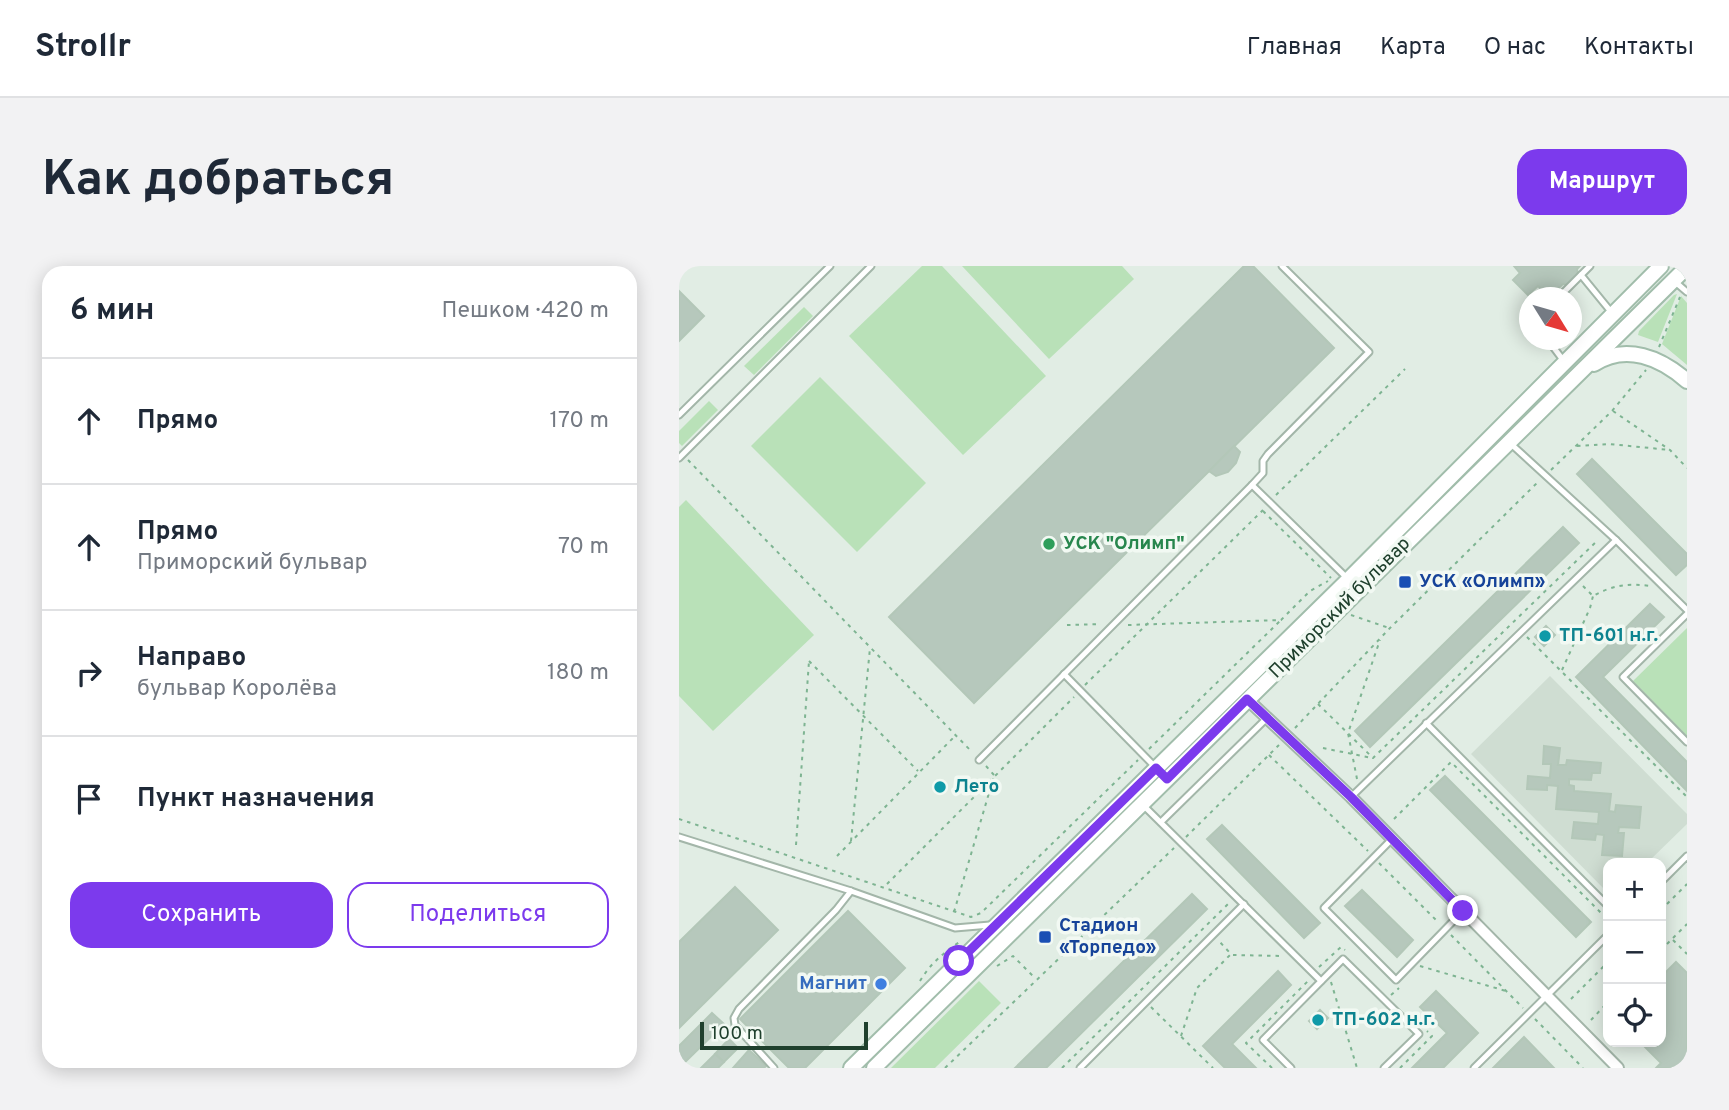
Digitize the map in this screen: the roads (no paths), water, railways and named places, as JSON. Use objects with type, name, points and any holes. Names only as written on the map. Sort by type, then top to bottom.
[{"type":"main road","points":[[851,1068],[1348,580],[1661,266]]},
{"type":"main road","name":"Приморский бульвар","points":[[874,1068],[1576,376],[1681,287],[1687,267]]},
{"type":"main road","points":[[1576,376],[1601,359],[1620,354],[1637,354],[1669,367],[1687,381]]},
{"type":"street","points":[[1247,699],[1351,797],[1618,1068]]},
{"type":"lane","points":[[679,415],[830,266]]},
{"type":"lane","points":[[681,456],[871,266]]},
{"type":"lane","points":[[979,760],[1252,485],[1263,473],[1263,461],[1268,454],[1369,352],[1282,266]]},
{"type":"lane","points":[[1569,287],[1590,266]]},
{"type":"lane","points":[[1581,275],[1613,314]]},
{"type":"lane","points":[[1556,350],[1565,362]]},
{"type":"lane","points":[[1509,442],[1616,540],[1687,612],[1623,677],[1687,742]]},
{"type":"lane","points":[[1252,485],[1348,580]]},
{"type":"lane","points":[[1351,797],[1616,540]]},
{"type":"lane","points":[[1064,674],[1167,779]]},
{"type":"lane","points":[[1161,822],[1267,718]]},
{"type":"lane","points":[[1426,723],[1603,900]]},
{"type":"lane","points":[[1142,803],[1297,956],[1324,979]]},
{"type":"lane","points":[[679,836],[851,891],[955,928],[997,924]]},
{"type":"lane","points":[[1392,839],[1324,908],[1396,980],[1463,911]]},
{"type":"lane","points":[[1666,878],[1687,856]]},
{"type":"lane","points":[[774,1068],[735,1026],[734,1018],[739,1009],[836,910],[851,891]]},
{"type":"lane","points":[[1080,1068],[1244,904]]},
{"type":"lane","points":[[1474,1068],[1603,940]]},
{"type":"lane","points":[[1290,1068],[1263,1041],[1343,959],[1419,1034],[1384,1068]]},
{"type":"place","name":"УСК \"Олимп\"","points":[[1049,544]]},
{"type":"place","name":"УСК «Олимп»","points":[[1405,582]]},
{"type":"place","name":"ТП-601 н.г.","points":[[1545,636]]},
{"type":"place","name":"Лето","points":[[940,787]]},
{"type":"place","name":"Стадион «Торпедо»","points":[[1045,937]]},
{"type":"place","name":"Магнит","points":[[881,984]]},
{"type":"place","name":"ТП-602 н.г.","points":[[1318,1020]]}]
